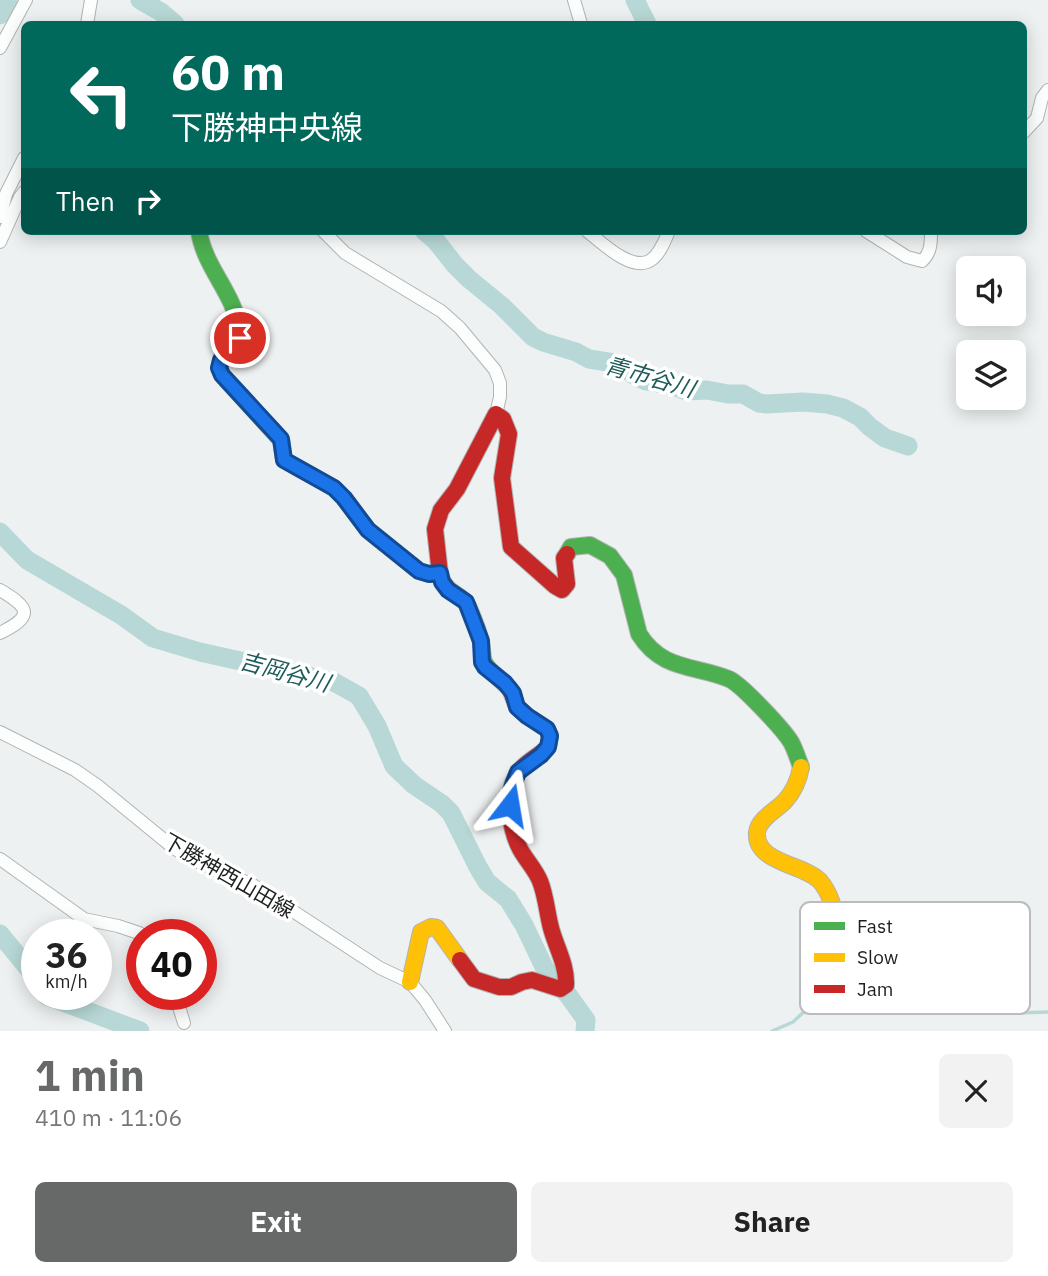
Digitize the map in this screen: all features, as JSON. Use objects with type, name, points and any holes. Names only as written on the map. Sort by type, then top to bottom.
[{"type":"street","points":[[0,48],[26,0]]},
{"type":"street","points":[[88,21],[91,0]]},
{"type":"street","points":[[574,0],[580,21]]},
{"type":"street","points":[[1027,129],[1037,118],[1042,98],[1048,90]]},
{"type":"street","points":[[0,217],[6,194],[21,164]]},
{"type":"street","points":[[0,242],[21,196]]},
{"type":"street","points":[[200,235],[204,252],[228,298],[239,328],[237,347],[221,360],[219,368],[222,375],[281,439],[284,460],[334,488],[368,530],[419,571],[440,573]]},
{"type":"street","points":[[327,235],[345,253],[441,311],[460,328],[495,370],[500,383],[496,414],[457,489],[441,510],[435,529],[440,573],[448,590],[466,602],[481,641],[482,662],[485,667],[513,693],[517,707],[547,729],[550,736],[548,747],[541,755],[518,772],[511,791],[510,805],[518,844],[542,884],[552,933],[566,976],[563,987],[532,981],[511,987],[499,987],[474,979],[437,928],[431,926],[421,932],[410,982]]},
{"type":"street","points":[[592,235],[633,263],[643,264],[653,259],[667,235]]},
{"type":"street","points":[[872,235],[907,257],[922,261],[928,256],[931,235]]},
{"type":"street","points":[[496,414],[503,419],[509,433],[502,478],[511,547],[562,590],[568,584],[564,558],[570,547],[590,545],[610,556],[624,575],[639,635],[644,642],[676,665],[732,680],[763,709],[791,742],[801,768],[796,785],[786,800],[760,824],[757,831],[758,843],[771,858],[803,870],[819,880],[832,902]]},
{"type":"street","points":[[0,590],[18,600],[24,613],[23,619],[17,624],[0,633]]},
{"type":"street","name":"下勝神西山田線","points":[[0,732],[75,770],[175,849],[198,862],[253,884],[380,968],[410,982],[445,1031]]},
{"type":"street","points":[[0,859],[84,919],[126,929]]},
{"type":"street","points":[[180,1010],[184,1023]]},
{"type":"waterway","points":[[0,15],[8,0]]},
{"type":"waterway","name":"青市谷川","points":[[140,0],[172,21]]},
{"type":"waterway","points":[[635,0],[646,21]]},
{"type":"waterway","name":"青市谷川","points":[[429,235],[469,279],[502,306],[533,337],[543,342],[589,359],[622,366],[646,381],[686,391],[707,390],[743,394],[766,404],[803,402],[843,408],[860,417],[885,438],[908,446]]},
{"type":"waterway","name":"吉岡谷川","points":[[0,532],[27,560],[121,615],[153,638],[200,652],[334,682],[359,696],[377,726],[394,766],[451,813],[487,882],[508,899],[545,969],[586,1020],[585,1031]]},
{"type":"waterway","points":[[0,934],[21,960]]},
{"type":"waterway","points":[[84,1010],[140,1031]]},
{"type":"waterway","points":[[1030,1013],[1048,1012]]},
{"type":"waterway","points":[[772,1031],[793,1022],[802,1014]]},
{"type":"traffic: fast","points":[[200,235],[207,256],[231,303],[239,328],[237,345],[221,362],[222,375],[281,440],[284,460],[334,488],[368,530],[419,571],[440,574],[449,590],[465,601],[480,638],[484,662],[492,672]]},
{"type":"traffic: fast","points":[[567,554],[571,547],[590,545],[610,556],[624,575],[639,634],[648,646],[669,661],[729,679],[743,689],[787,736],[801,767]]},
{"type":"traffic: slow","points":[[801,767],[796,785],[788,797],[758,827],[758,842],[771,857],[813,875],[820,881],[831,902]]},
{"type":"traffic: slow","points":[[410,982],[421,932],[431,927],[437,928],[460,960]]},
{"type":"traffic: jam","points":[[440,574],[435,529],[441,510],[457,489],[496,414],[503,419],[509,434],[502,478],[511,547],[562,590],[567,584],[564,558],[567,554]]},
{"type":"traffic: jam","points":[[460,960],[474,979],[499,987],[511,987],[532,980],[560,989],[566,985],[565,970],[551,928],[542,887],[522,853],[510,813],[511,793],[516,776],[548,747],[550,736],[547,729],[517,707],[510,689],[492,672]]},
{"type":"route","points":[[240,338],[237,347],[221,360],[219,368],[222,375],[281,439],[284,460],[334,488],[368,530],[419,571],[440,573],[448,590],[466,602],[481,641],[482,662],[485,667],[513,693],[517,707],[547,729],[550,736],[548,747],[518,772],[513,781],[510,805]]}]
